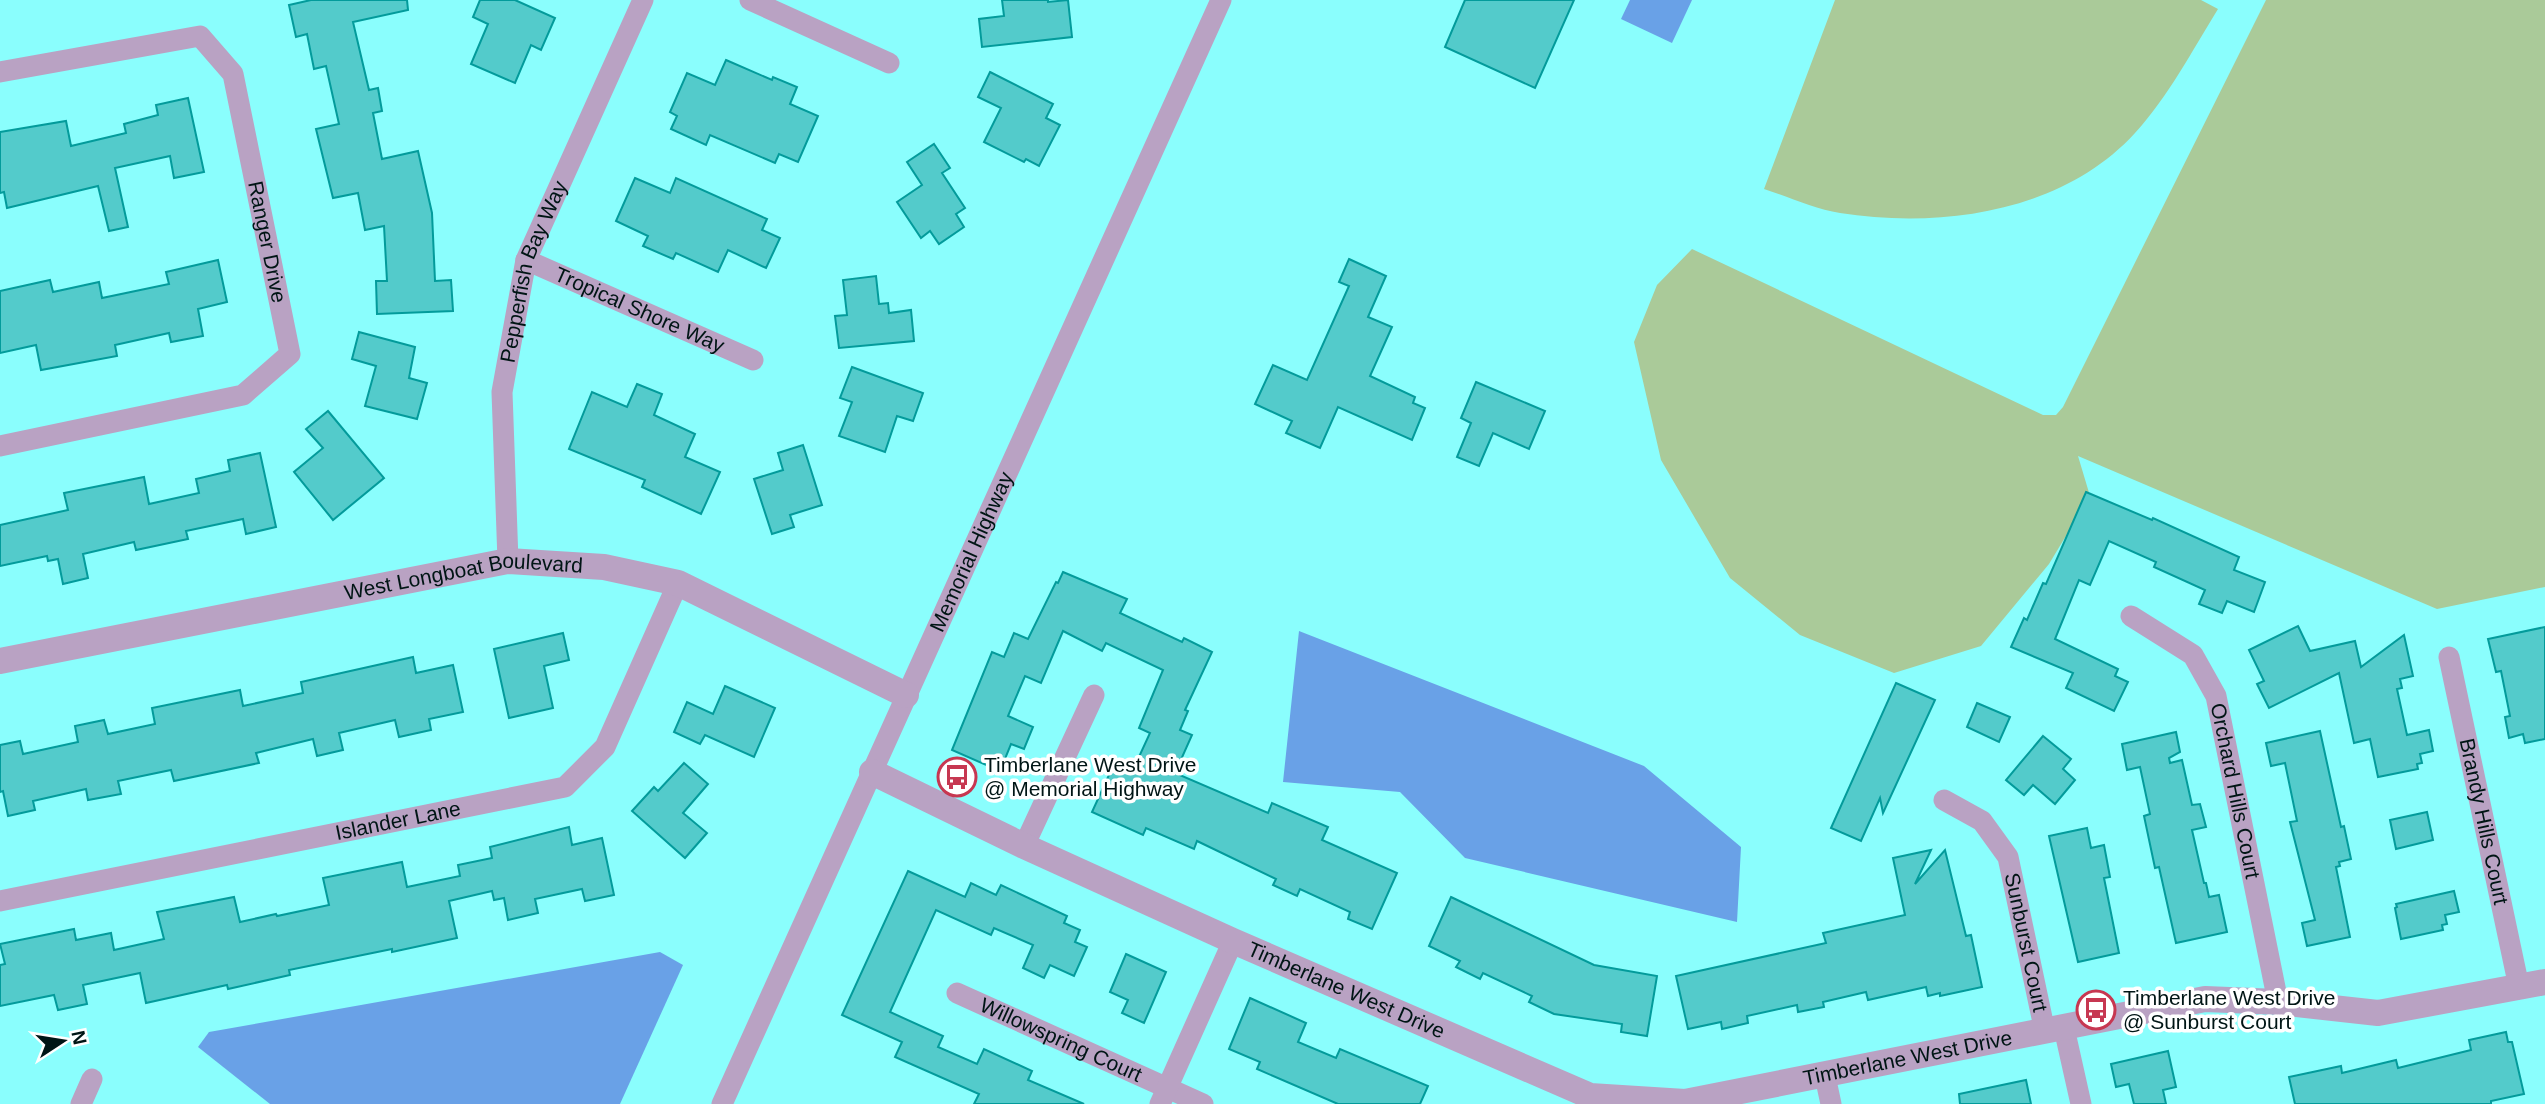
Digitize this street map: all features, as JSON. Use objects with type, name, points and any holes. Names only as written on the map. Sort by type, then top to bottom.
[{"type":"street","name":"Pepperfish Bay Way","points":[[508,561],[502,393],[526,260],[643,0]]},
{"type":"street","points":[[750,0],[889,63]]},
{"type":"street","name":"Memorial Highway","points":[[722,1104],[1221,0]]},
{"type":"street","name":"Ranger Drive","points":[[0,72],[200,36],[233,74],[290,354],[243,396],[0,446]]},
{"type":"street","name":"Tropical Shore Way","points":[[526,260],[753,360]]},
{"type":"street","name":"West Longboat Boulevard","points":[[0,661],[508,561],[604,567],[678,583],[906,695]]},
{"type":"street","name":"Islander Lane","points":[[0,901],[565,787],[605,747],[678,583]]},
{"type":"street","name":"Orchard Hills Court","points":[[2131,616],[2193,655],[2216,696],[2278,1002]]},
{"type":"street","name":"Brandy Hills Court","points":[[2449,657],[2519,987]]},
{"type":"street","points":[[1024,846],[1094,695]]},
{"type":"street","name":"Timberlane West Drive","points":[[872,772],[1024,846],[1233,941],[1590,1096],[1685,1102],[2205,999],[2278,1002],[2378,1013],[2545,982]]},
{"type":"street","name":"Sunburst Court","points":[[1944,800],[1982,821],[2008,857],[2055,1030],[2081,1104]]},
{"type":"street","points":[[1163,1096],[1233,941]]},
{"type":"street","name":"Willowspring Court","points":[[957,993],[1163,1096],[1203,1104]]},
{"type":"street","points":[[1825,1076],[1831,1104]]},
{"type":"street","points":[[81,1104],[92,1079]]},
{"type":"green space","points":[[1835,0],[2201,0],[2218,9],[2158,104],[2135,133],[2106,160],[2073,181],[2037,197],[1998,209],[1959,216],[1919,218],[1840,213],[1764,189]]},
{"type":"green space","points":[[2266,0],[2545,0],[2545,587],[2437,609],[2078,456],[2090,496],[2049,564],[1981,646],[1894,673],[1800,635],[1730,578],[1661,460],[1634,342],[1657,285],[1692,249],[2043,415],[2056,415],[2063,407]]},
{"type":"water","points":[[1630,0],[1692,0],[1672,43],[1621,19]]},
{"type":"water","points":[[1299,631],[1644,766],[1741,847],[1737,922],[1465,858],[1400,792],[1283,782]]},
{"type":"water","points":[[660,952],[683,965],[620,1104],[270,1104],[198,1047],[209,1032]]},
{"type":"building","points":[[311,0],[407,0],[408,10],[353,22],[369,90],[378,88],[382,111],[373,113],[382,159],[418,151],[432,213],[435,281],[451,280],[453,311],[377,314],[376,281],[387,281],[384,226],[365,230],[358,193],[333,198],[316,129],[339,124],[326,66],[314,69],[307,34],[296,37],[289,5]]},
{"type":"building","points":[[480,0],[515,0],[555,18],[541,50],[531,45],[515,83],[471,64],[488,24],[473,17]]},
{"type":"building","points":[[1002,0],[1068,0],[1072,37],[982,47],[979,19],[1004,16]]},
{"type":"building","points":[[1465,0],[1574,0],[1535,88],[1445,47]]},
{"type":"building","points":[[726,60],[772,80],[773,77],[797,87],[790,104],[818,116],[798,162],[779,154],[775,163],[710,135],[706,145],[671,129],[677,116],[670,112],[687,73],[715,85]]},
{"type":"building","points":[[990,72],[1053,104],[1046,118],[1060,125],[1039,166],[1026,159],[1024,162],[984,142],[1001,108],[978,97]]},
{"type":"building","points":[[188,98],[204,172],[174,178],[170,156],[115,168],[128,227],[109,231],[98,186],[7,208],[4,192],[0,193],[0,132],[66,121],[71,146],[126,133],[124,124],[158,115],[156,105]]},
{"type":"building","points":[[934,144],[950,168],[942,173],[965,208],[956,214],[964,227],[939,244],[930,231],[921,238],[897,202],[922,185],[907,162]]},
{"type":"building","points":[[635,178],[670,193],[676,178],[767,219],[762,230],[780,238],[766,268],[728,250],[718,272],[676,253],[673,259],[643,246],[648,236],[616,221]]},
{"type":"building","points":[[1349,259],[1386,276],[1368,317],[1392,327],[1370,376],[1415,397],[1413,403],[1425,408],[1412,440],[1338,407],[1320,448],[1286,433],[1292,421],[1255,404],[1273,365],[1307,380],[1349,286],[1339,282]]},
{"type":"building","points":[[218,260],[227,302],[198,309],[203,336],[171,342],[169,333],[115,345],[117,356],[41,370],[36,345],[0,353],[0,291],[50,280],[53,292],[99,282],[102,298],[169,284],[166,272]]},
{"type":"building","points":[[876,276],[879,304],[888,303],[889,313],[911,310],[914,341],[839,348],[835,316],[847,315],[843,280]]},
{"type":"building","points":[[359,332],[415,347],[409,378],[427,383],[417,419],[365,406],[376,366],[352,359]]},
{"type":"building","points":[[852,367],[923,393],[913,421],[897,416],[885,452],[839,436],[852,402],[840,398]]},
{"type":"building","points":[[1476,382],[1545,411],[1529,449],[1493,433],[1479,466],[1457,457],[1471,423],[1461,418]]},
{"type":"building","points":[[637,384],[662,394],[654,415],[695,434],[685,457],[720,472],[701,514],[642,487],[645,480],[569,449],[592,392],[627,407]]},
{"type":"building","points":[[328,411],[384,478],[333,520],[294,472],[323,448],[306,429]]},
{"type":"building","points":[[803,445],[822,505],[790,515],[794,527],[772,534],[754,479],[783,470],[778,453]]},
{"type":"building","points":[[260,453],[276,527],[246,534],[243,519],[186,531],[188,539],[136,550],[134,542],[83,554],[88,578],[63,584],[58,559],[48,561],[47,556],[0,566],[0,525],[68,510],[64,493],[144,477],[149,504],[199,493],[196,479],[230,471],[228,460]]},
{"type":"building","points":[[2086,492],[2152,520],[2153,518],[2239,557],[2234,570],[2265,582],[2254,612],[2227,601],[2222,613],[2199,604],[2205,590],[2154,567],[2156,562],[2109,541],[2090,585],[2079,580],[2055,639],[2118,669],[2115,676],[2128,682],[2114,711],[2066,688],[2073,673],[2011,647],[2024,618],[2027,620],[2043,583],[2046,584]]},
{"type":"building","points":[[1063,572],[1127,599],[1120,613],[1182,642],[1184,638],[1212,652],[1185,710],[1188,711],[1180,730],[1192,735],[1175,773],[1268,813],[1272,803],[1328,827],[1322,840],[1397,873],[1372,929],[1348,919],[1350,912],[1300,889],[1297,896],[1273,885],[1276,879],[1197,841],[1194,849],[1146,828],[1143,835],[1092,812],[1114,764],[1132,772],[1150,733],[1139,728],[1163,670],[1106,643],[1102,651],[1063,631],[1041,683],[1025,676],[1008,716],[1033,727],[1024,749],[1011,744],[1000,771],[952,750],[992,652],[1004,657],[1014,633],[1028,639]]},
{"type":"building","points":[[2298,626],[2310,651],[2355,641],[2361,667],[2404,635],[2413,676],[2400,679],[2402,688],[2397,689],[2407,735],[2429,730],[2433,751],[2420,754],[2422,763],[2417,764],[2418,769],[2378,777],[2370,739],[2354,743],[2339,673],[2269,708],[2257,684],[2264,681],[2249,650]]},
{"type":"building","points":[[2545,627],[2545,739],[2525,743],[2523,734],[2509,738],[2505,717],[2510,716],[2501,671],[2496,672],[2488,639]]},
{"type":"building","points":[[563,633],[569,660],[544,666],[553,708],[509,718],[494,649]]},
{"type":"building","points":[[413,657],[416,673],[453,665],[463,712],[429,719],[431,730],[399,737],[395,720],[339,733],[343,750],[317,756],[313,739],[256,753],[259,763],[174,781],[171,770],[118,781],[121,794],[88,800],[86,789],[33,801],[35,810],[8,816],[3,791],[0,792],[0,745],[20,741],[23,754],[78,742],[75,726],[104,720],[108,734],[155,724],[152,708],[240,690],[243,706],[303,693],[301,682]]},
{"type":"building","points":[[1896,683],[1935,700],[1883,813],[1880,798],[1861,841],[1831,828]]},
{"type":"building","points":[[725,686],[775,708],[754,757],[705,735],[700,744],[674,732],[687,702],[713,714]]},
{"type":"building","points":[[1977,703],[2010,717],[1999,742],[1967,727]]},
{"type":"building","points":[[2320,731],[2341,827],[2344,826],[2351,859],[2339,862],[2340,866],[2336,867],[2350,937],[2307,946],[2302,923],[2315,920],[2290,822],[2297,821],[2285,763],[2271,766],[2266,743]]},
{"type":"building","points":[[2176,732],[2180,752],[2169,758],[2170,763],[2182,760],[2192,805],[2200,804],[2206,827],[2192,830],[2204,883],[2209,897],[2219,895],[2227,932],[2176,943],[2144,816],[2150,814],[2140,767],[2127,770],[2122,744]]},
{"type":"building","points":[[2043,736],[2071,759],[2063,769],[2075,780],[2055,804],[2033,785],[2024,795],[2006,780]]},
{"type":"building","points":[[684,763],[708,784],[683,813],[707,833],[685,858],[632,811],[654,787],[658,791]]},
{"type":"building","points":[[2427,812],[2433,840],[2396,849],[2390,820]]},
{"type":"building","points":[[569,827],[572,845],[602,838],[614,895],[585,901],[582,889],[535,899],[538,913],[508,920],[504,898],[494,900],[492,891],[449,901],[457,938],[289,970],[290,975],[228,989],[227,985],[146,1003],[140,973],[83,985],[87,1004],[58,1010],[54,995],[0,1006],[0,965],[5,964],[0,944],[74,929],[76,940],[111,933],[114,950],[164,939],[157,912],[234,897],[240,922],[276,914],[277,916],[329,905],[323,878],[402,862],[407,887],[460,876],[458,865],[492,858],[490,847]]},
{"type":"building","points":[[2087,828],[2091,848],[2104,845],[2110,877],[2104,878],[2119,953],[2078,962],[2049,836]]},
{"type":"building","points":[[1931,850],[1915,884],[1945,850],[1966,936],[1971,935],[1982,987],[1928,996],[1926,987],[1868,1000],[1866,992],[1823,1002],[1824,1007],[1798,1012],[1797,1005],[1747,1016],[1748,1023],[1722,1029],[1721,1022],[1688,1029],[1676,976],[1826,943],[1823,933],[1905,915],[1893,858]]},
{"type":"building","points":[[908,871],[965,897],[971,883],[996,895],[1001,885],[1067,916],[1064,923],[1080,930],[1075,942],[1087,947],[1074,976],[1050,965],[1044,978],[1023,968],[1033,945],[994,928],[991,935],[936,910],[890,1012],[943,1036],[938,1047],[977,1064],[984,1049],[1032,1071],[1028,1080],[1084,1104],[974,1104],[979,1094],[895,1057],[902,1042],[842,1015]]},
{"type":"building","points":[[2454,891],[2459,912],[2445,915],[2447,924],[2442,925],[2443,930],[2401,939],[2396,904]]},
{"type":"building","points":[[1451,897],[1594,965],[1657,976],[1647,1036],[1621,1032],[1622,1024],[1554,1014],[1529,1002],[1532,996],[1483,973],[1480,979],[1456,967],[1460,961],[1429,946]]},
{"type":"building","points":[[1126,954],[1166,972],[1144,1023],[1122,1013],[1128,1000],[1110,992]]},
{"type":"building","points":[[1250,998],[1306,1023],[1298,1042],[1336,1058],[1340,1049],[1428,1086],[1420,1104],[1338,1104],[1257,1069],[1260,1062],[1229,1049]]},
{"type":"building","points":[[2506,1032],[2508,1042],[2512,1042],[2524,1094],[2491,1101],[2491,1104],[2295,1104],[2289,1077],[2341,1066],[2342,1073],[2396,1060],[2398,1068],[2471,1050],[2469,1040]]},
{"type":"building","points":[[2168,1051],[2176,1087],[2163,1090],[2166,1104],[2134,1104],[2129,1084],[2116,1087],[2111,1064]]},
{"type":"building","points":[[2026,1080],[2031,1104],[1960,1104],[1959,1094]]},
{"type":"place","name":"Timberlane West Drive @ Memorial Highway","points":[[957,777]]},
{"type":"place","name":"Timberlane West Drive @ Sunburst Court","points":[[2096,1010]]}]
